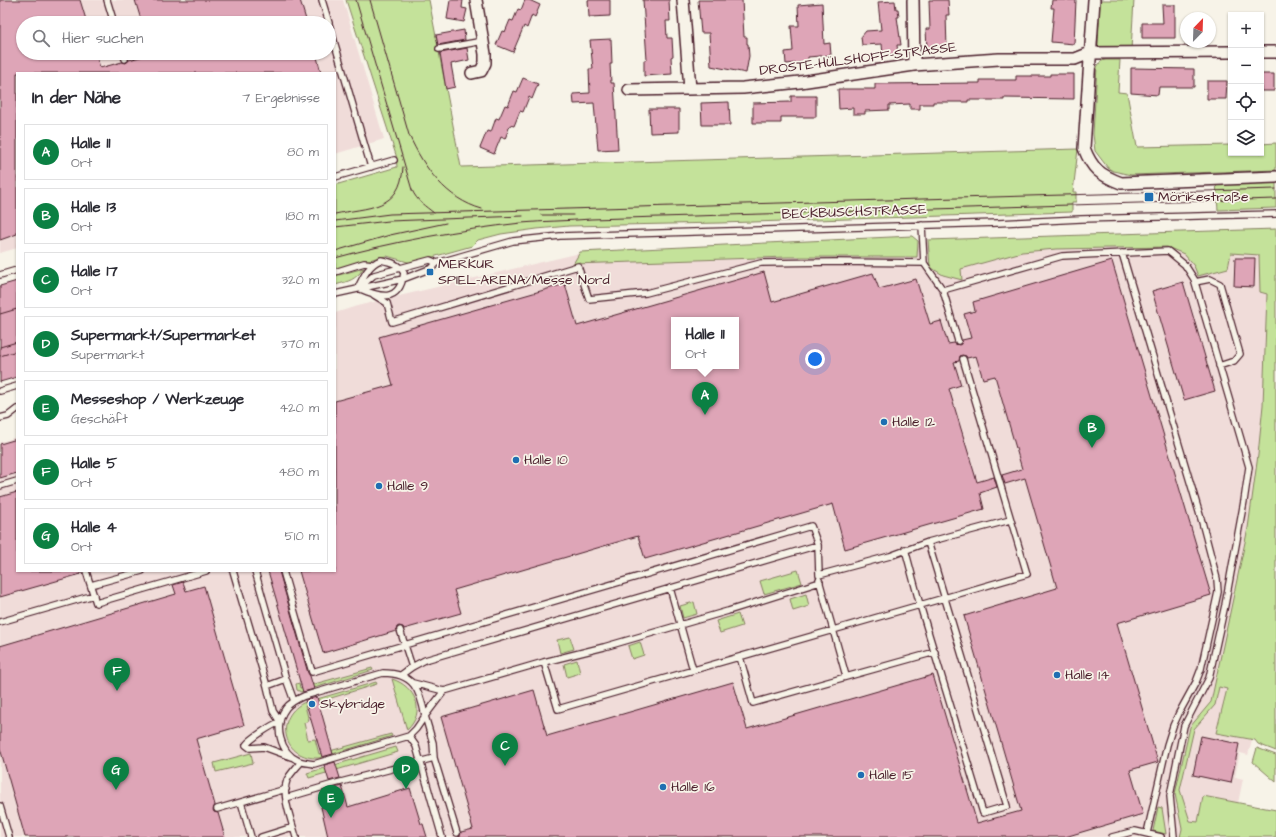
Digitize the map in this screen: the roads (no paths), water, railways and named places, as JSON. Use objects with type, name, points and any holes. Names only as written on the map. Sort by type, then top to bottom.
[{"type":"street","points":[[472,73],[481,71],[485,63],[476,0]]},
{"type":"street","points":[[683,0],[690,88]]},
{"type":"street","points":[[913,0],[914,65]]},
{"type":"street","points":[[1094,0],[1084,148],[1092,165],[1105,177],[1121,182],[1276,177]]},
{"type":"street","name":"DROSTE-HÜLSHOFF-STRASSE","points":[[629,90],[743,88],[800,82],[914,65],[999,59],[1075,59],[1090,54],[1228,52]]},
{"type":"street","points":[[1264,52],[1276,52]]},
{"type":"lane","points":[[107,0],[112,16]]},
{"type":"lane","points":[[322,0],[327,16]]},
{"type":"lane","points":[[439,49],[483,41]]},
{"type":"lane","points":[[336,48],[371,167]]},
{"type":"lane","points":[[336,177],[394,160]]},
{"type":"lane","name":"BECKBUSCHSTRASSE","points":[[358,288],[403,279],[432,268],[437,263],[513,241],[541,237],[1276,214]]},
{"type":"lane","points":[[922,225],[924,263],[943,290],[958,342]]},
{"type":"lane","points":[[943,290],[1062,256],[1168,251],[1185,265],[1194,282],[1248,467],[1248,480],[1225,605],[1209,678],[1184,726],[1170,796],[1174,837]]},
{"type":"lane","points":[[1122,253],[1202,522],[1217,579],[1218,592],[1201,669],[1196,682],[1173,726],[1167,745],[1147,833]]},
{"type":"lane","points":[[336,294],[358,288],[387,297],[399,288],[404,273],[401,268],[394,263],[381,260],[373,264],[358,288]]},
{"type":"lane","name":"BECKBUSCHSTRASSE","points":[[358,288],[374,275],[430,260],[437,263]]},
{"type":"lane","points":[[336,272],[364,263],[373,264]]},
{"type":"lane","points":[[374,294],[387,303],[392,322],[578,266],[588,299],[646,293],[761,263],[924,263]]},
{"type":"lane","points":[[0,275],[16,270]]},
{"type":"lane","points":[[1194,282],[1210,279],[1220,284],[1240,354],[1234,361],[1219,366]]},
{"type":"lane","points":[[544,662],[558,709],[1026,574],[963,360]]},
{"type":"lane","points":[[0,391],[16,386]]},
{"type":"lane","points":[[0,418],[8,416],[16,410]]},
{"type":"lane","points":[[0,486],[16,481]]},
{"type":"lane","points":[[819,576],[890,556],[905,549],[928,542],[1010,520]]},
{"type":"lane","points":[[283,572],[312,672],[811,526],[818,545],[820,582],[846,676]]},
{"type":"lane","points":[[905,549],[920,605],[983,813],[1007,806],[928,542]]},
{"type":"lane","points":[[401,676],[424,660],[818,545]]},
{"type":"lane","points":[[86,572],[96,603],[203,572]]},
{"type":"lane","points":[[91,585],[138,572]]},
{"type":"lane","points":[[234,572],[273,711],[280,722]]},
{"type":"lane","points":[[255,572],[294,701]]},
{"type":"lane","points":[[293,757],[286,750],[281,741],[279,729],[280,722],[286,708],[294,701],[304,696],[379,674],[390,673],[401,676],[413,683],[444,691],[544,662],[604,647],[820,582]]},
{"type":"lane","points":[[670,588],[679,624],[694,670]]},
{"type":"lane","points":[[0,622],[94,595]]},
{"type":"lane","points":[[400,630],[412,667]]},
{"type":"lane","points":[[740,657],[753,703],[935,652]]},
{"type":"lane","points":[[267,686],[286,678]]},
{"type":"lane","points":[[413,683],[421,697],[433,742],[434,758],[457,833]]},
{"type":"lane","points":[[280,722],[272,724],[246,745],[250,748],[264,747],[293,757],[301,762],[314,764],[409,736],[416,729],[444,691]]},
{"type":"lane","points":[[409,736],[416,746],[421,761],[442,837]]},
{"type":"lane","points":[[286,798],[434,758]]},
{"type":"lane","points":[[296,837],[286,798],[286,789],[287,781],[301,762]]},
{"type":"lane","points":[[216,809],[286,789]]},
{"type":"lane","points":[[241,802],[251,837]]},
{"type":"lane","points":[[0,806],[9,837]]},
{"type":"lane","points":[[261,837],[293,827]]},
{"type":"lane","points":[[1112,837],[1135,831],[1161,837]]},
{"type":"tram line","points":[[356,0],[412,190],[424,206],[434,213]]},
{"type":"tram line","points":[[370,0],[409,135],[415,147],[429,170],[447,190],[469,204],[482,209]]},
{"type":"tram line","points":[[336,214],[370,208],[389,199],[396,192],[401,181],[403,167]]},
{"type":"tram line","points":[[336,221],[390,214],[1276,189]]},
{"type":"tram line","points":[[336,258],[381,246],[427,237],[530,222],[1276,199]]},
{"type":"tram line","points":[[541,215],[573,215]]},
{"type":"tram line","points":[[336,227],[389,221],[523,216]]},
{"type":"tram line","points":[[336,251],[390,235],[446,223]]},
{"type":"tram line","points":[[0,314],[16,309]]},
{"type":"tram line","points":[[0,347],[16,342]]},
{"type":"tram line","points":[[0,356],[16,351]]},
{"type":"place","name":"Mörikestraße","points":[[1149,197]]},
{"type":"place","name":"MERKUR SPIEL-ARENA/Messe Nord","points":[[430,272]]},
{"type":"place","name":"Halle 11","points":[[705,415]]},
{"type":"place","name":"Halle 12","points":[[884,422]]},
{"type":"place","name":"Halle 13","points":[[1092,448]]},
{"type":"place","name":"Halle 10","points":[[516,460]]},
{"type":"place","name":"Halle 9","points":[[379,486]]},
{"type":"place","name":"Halle 14","points":[[1057,675]]},
{"type":"place","name":"Halle 5","points":[[117,691]]},
{"type":"place","name":"Skybridge","points":[[312,704]]},
{"type":"place","name":"Halle 17","points":[[505,766]]},
{"type":"place","name":"Halle 15","points":[[861,775]]},
{"type":"place","name":"Halle 16","points":[[663,787]]},
{"type":"place","name":"Supermarkt/Supermarket","points":[[406,789]]},
{"type":"place","name":"Halle 4","points":[[116,790]]},
{"type":"place","name":"Messeshop / Werkzeuge","points":[[331,818]]}]
